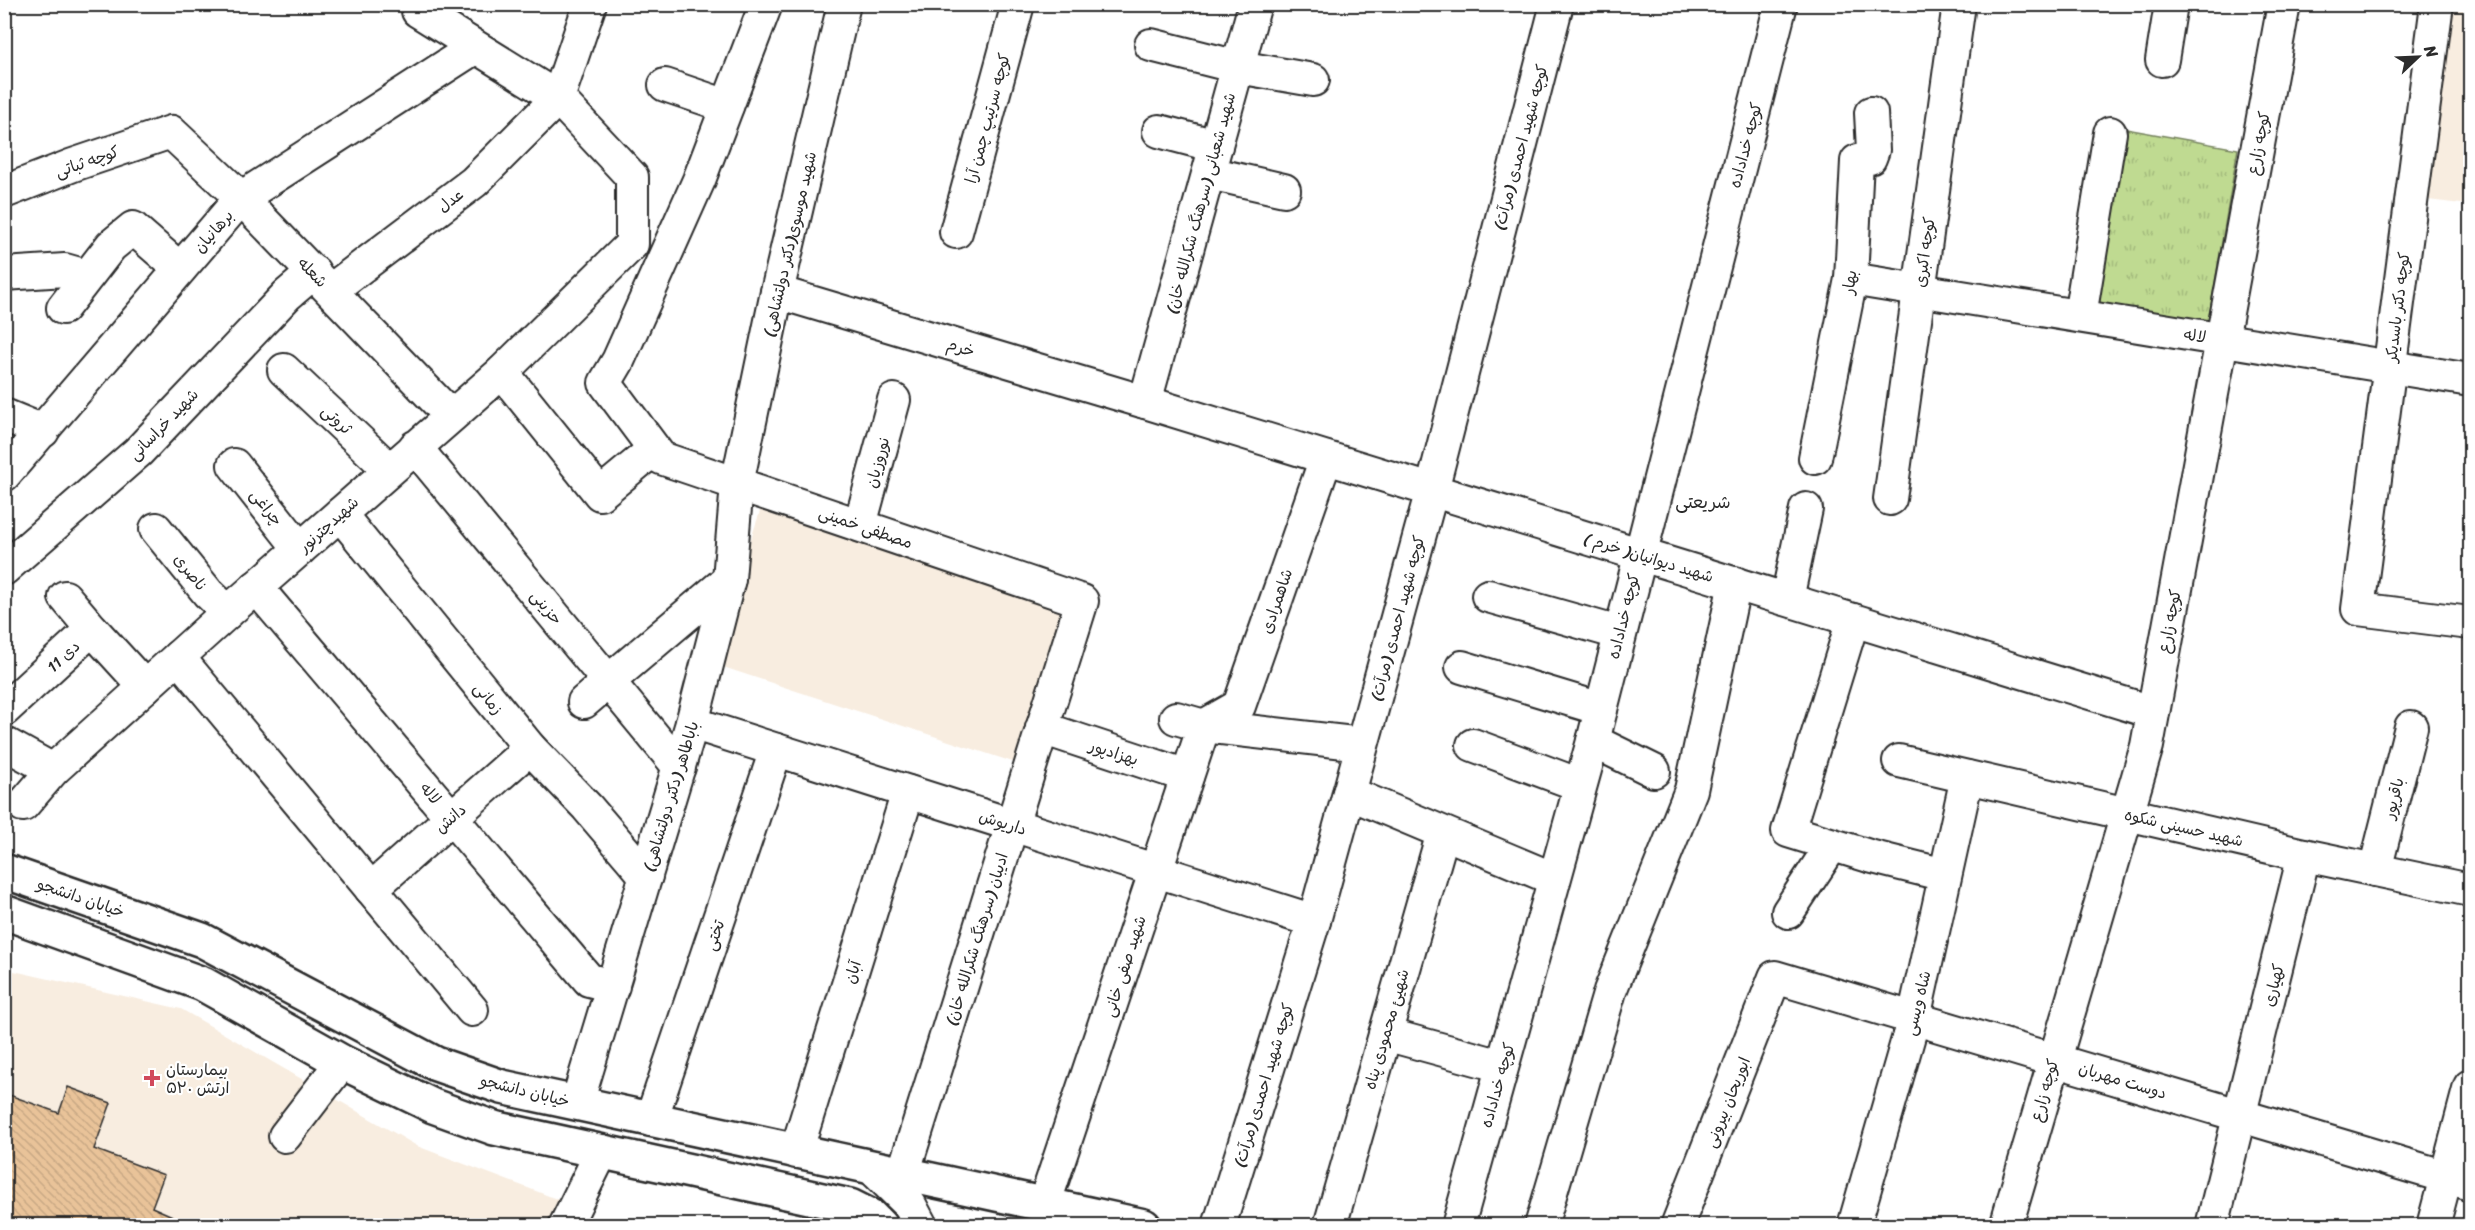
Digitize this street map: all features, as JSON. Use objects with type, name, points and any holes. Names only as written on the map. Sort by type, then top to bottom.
[{"type":"main road","name":"خیابان دانشجو","points":[[4,871],[202,940],[436,1064],[501,1087],[887,1171],[1045,1215]]},
{"type":"main road","points":[[4,912],[203,984],[342,1062],[433,1106],[494,1128],[850,1206],[870,1216],[880,1226]]},
{"type":"main road","points":[[1045,1215],[1078,1212],[1144,1226]]},
{"type":"street","points":[[419,8],[474,48],[558,98],[590,4]]},
{"type":"street","points":[[502,372],[600,494],[653,450],[605,383],[618,361],[699,180],[766,4]]},
{"type":"street","name":"شهید موسوی(دکتر دولتشاهی)","points":[[737,484],[777,292],[844,4]]},
{"type":"street","name":"کوچه سرتیپ چمن آرا","points":[[956,232],[1018,4]]},
{"type":"street","name":"شهید شعبانی (سرهنگ شکرالله خان)","points":[[1145,402],[1255,4]]},
{"type":"street","name":"کوچه شهید احمدی (مرآت)","points":[[1218,1226],[1314,921],[1432,490],[1557,4]]},
{"type":"street","name":"کوچه خداداده","points":[[1458,1226],[1593,741],[1781,4]]},
{"type":"street","name":"کوچه اکبری","points":[[1890,499],[1959,4]]},
{"type":"street","points":[[2162,60],[2170,4]]},
{"type":"street","name":"کوچه زارع","points":[[2006,1226],[2146,746],[2284,4]]},
{"type":"street","name":"کوچه دکتر باسدیکر","points":[[2437,4],[2358,609],[2470,623]]},
{"type":"street","points":[[1151,45],[1238,67],[1313,80]]},
{"type":"street","name":"برهانیان","points":[[4,475],[241,198],[474,48]]},
{"type":"street","points":[[665,85],[727,106]]},
{"type":"street","name":"شهیدچترنور","points":[[23,805],[53,770],[178,657],[389,469],[502,372],[632,244],[632,177],[558,98]]},
{"type":"street","name":"عدل","points":[[322,281],[474,182],[558,98]]},
{"type":"street","name":"بهار","points":[[1815,458],[1851,279],[1857,161],[1870,158],[1874,150],[1871,113]]},
{"type":"street","points":[[1159,131],[1213,160],[1284,190]]},
{"type":"street","name":"شعله","points":[[171,132],[241,198],[451,416]]},
{"type":"street","name":"کوچه ثباتی","points":[[4,192],[73,165],[171,132]]},
{"type":"street","points":[[2080,316],[2110,133]]},
{"type":"street","points":[[63,308],[111,246],[133,228],[180,269]]},
{"type":"street","points":[[4,274],[65,270],[86,276]]},
{"type":"street","name":"لاله","points":[[1851,279],[2470,380]]},
{"type":"street","name":"شهید خراسانی","points":[[4,569],[138,452],[287,295],[322,281]]},
{"type":"street","name":"خرم","points":[[777,292],[1145,402]]},
{"type":"street","name":"ثروتی","points":[[284,370],[389,469]]},
{"type":"street","name":"نوروزیان","points":[[860,525],[894,400]]},
{"type":"street","name":"شهید دیوانیان( خرم )","points":[[1145,402],[2152,712]]},
{"type":"street","points":[[4,415],[43,431]]},
{"type":"street","name":"حزینی","points":[[415,447],[679,766]]},
{"type":"street","name":"مصطفی خمینی","points":[[653,450],[661,458],[1082,601]]},
{"type":"street","name":"شاهمرادی","points":[[1190,722],[1239,706],[1326,458]]},
{"type":"street","name":"چراغی","points":[[234,465],[300,549]]},
{"type":"street","name":"باباطاهر (دکتر دولتشاهی)","points":[[577,1103],[692,723],[729,579],[737,484]]},
{"type":"street","points":[[1787,599],[1806,509]]},
{"type":"street","name":"زمانی","points":[[340,514],[530,748],[587,807],[646,876]]},
{"type":"street","name":"ناصری","points":[[156,529],[208,593],[228,612]]},
{"type":"street","points":[[584,702],[729,579]]},
{"type":"street","points":[[1541,1226],[1610,991],[1691,790],[1735,583]]},
{"type":"street","name":"لاله","points":[[256,587],[589,980],[613,986]]},
{"type":"street","points":[[1488,596],[1619,633]]},
{"type":"street","name":"11 دی","points":[[4,710],[92,629],[65,597]]},
{"type":"street","name":"ادیبان (سرهنگ شکرالله خان)","points":[[887,1171],[1011,825],[1082,601]]},
{"type":"street","points":[[1853,620],[1788,831],[1946,875]]},
{"type":"street","points":[[92,629],[145,687]]},
{"type":"street","points":[[178,657],[472,1010]]},
{"type":"street","points":[[1462,667],[1601,709]]},
{"type":"street","points":[[1190,722],[1362,744]]},
{"type":"street","name":"شهید صفی خانی","points":[[1045,1215],[1187,776],[1190,722]]},
{"type":"street","name":"داریوش","points":[[692,723],[1314,921]]},
{"type":"street","name":"باقرپور","points":[[2375,870],[2411,727]]},
{"type":"street","name":"بهزادپور","points":[[1042,728],[1187,776]]},
{"type":"street","points":[[1593,741],[1654,771]]},
{"type":"street","points":[[4,742],[53,770]]},
{"type":"street","points":[[1473,745],[1580,785]]},
{"type":"street","name":"دانش","points":[[371,889],[530,748]]},
{"type":"street","name":"تختی","points":[[651,1120],[776,750]]},
{"type":"street","name":"شهید حسینی شکوه","points":[[1899,761],[2304,855],[2470,890]]},
{"type":"street","name":"شاه ویسی","points":[[1854,1226],[1914,1018],[1967,777]]},
{"type":"street","name":"آبان","points":[[796,1152],[908,792]]},
{"type":"street","points":[[1349,793],[1554,879]]},
{"type":"street","name":"شهیئ محمودی پناه","points":[[1329,1226],[1443,833]]},
{"type":"street","points":[[1788,912],[1833,845]]},
{"type":"street","name":"کهیاری","points":[[2212,1226],[2242,1116],[2304,855]]},
{"type":"street","name":"دوست مهربان","points":[[1775,977],[2459,1180]]},
{"type":"street","name":"ابوریحان بیرونی","points":[[1677,1226],[1775,977]]},
{"type":"street","points":[[1385,1034],[1502,1066]]},
{"type":"street","points":[[285,1136],[342,1062]]},
{"type":"street","points":[[2433,1226],[2459,1180],[2470,1086]]},
{"type":"street","points":[[565,1226],[602,1151]]},
{"type":"street","points":[[887,1171],[921,1226]]},
{"type":"shaded area","points":[[2448,5],[2470,5],[2470,205],[2428,200]]},
{"type":"shaded area","points":[[762,505],[1070,607],[1019,764],[711,663]]},
{"type":"shaded area","name":"بیمارستان ۵۲۰ ارتش","points":[[5,969],[181,1009],[417,1146],[562,1201],[550,1226],[5,1226]]},
{"type":"green space","points":[[2126,129],[2238,149],[2208,323],[2096,303]]},
{"type":"building","points":[[68,1087],[111,1103],[94,1149],[164,1175],[152,1207],[195,1226],[4,1226],[4,1093],[59,1113]]},
{"type":"place","name":"بیمارستان ۵۲۰ ارتش","points":[[152,1078]]},
{"type":"district","name":"شریعتی","points":[[1703,502]]}]
